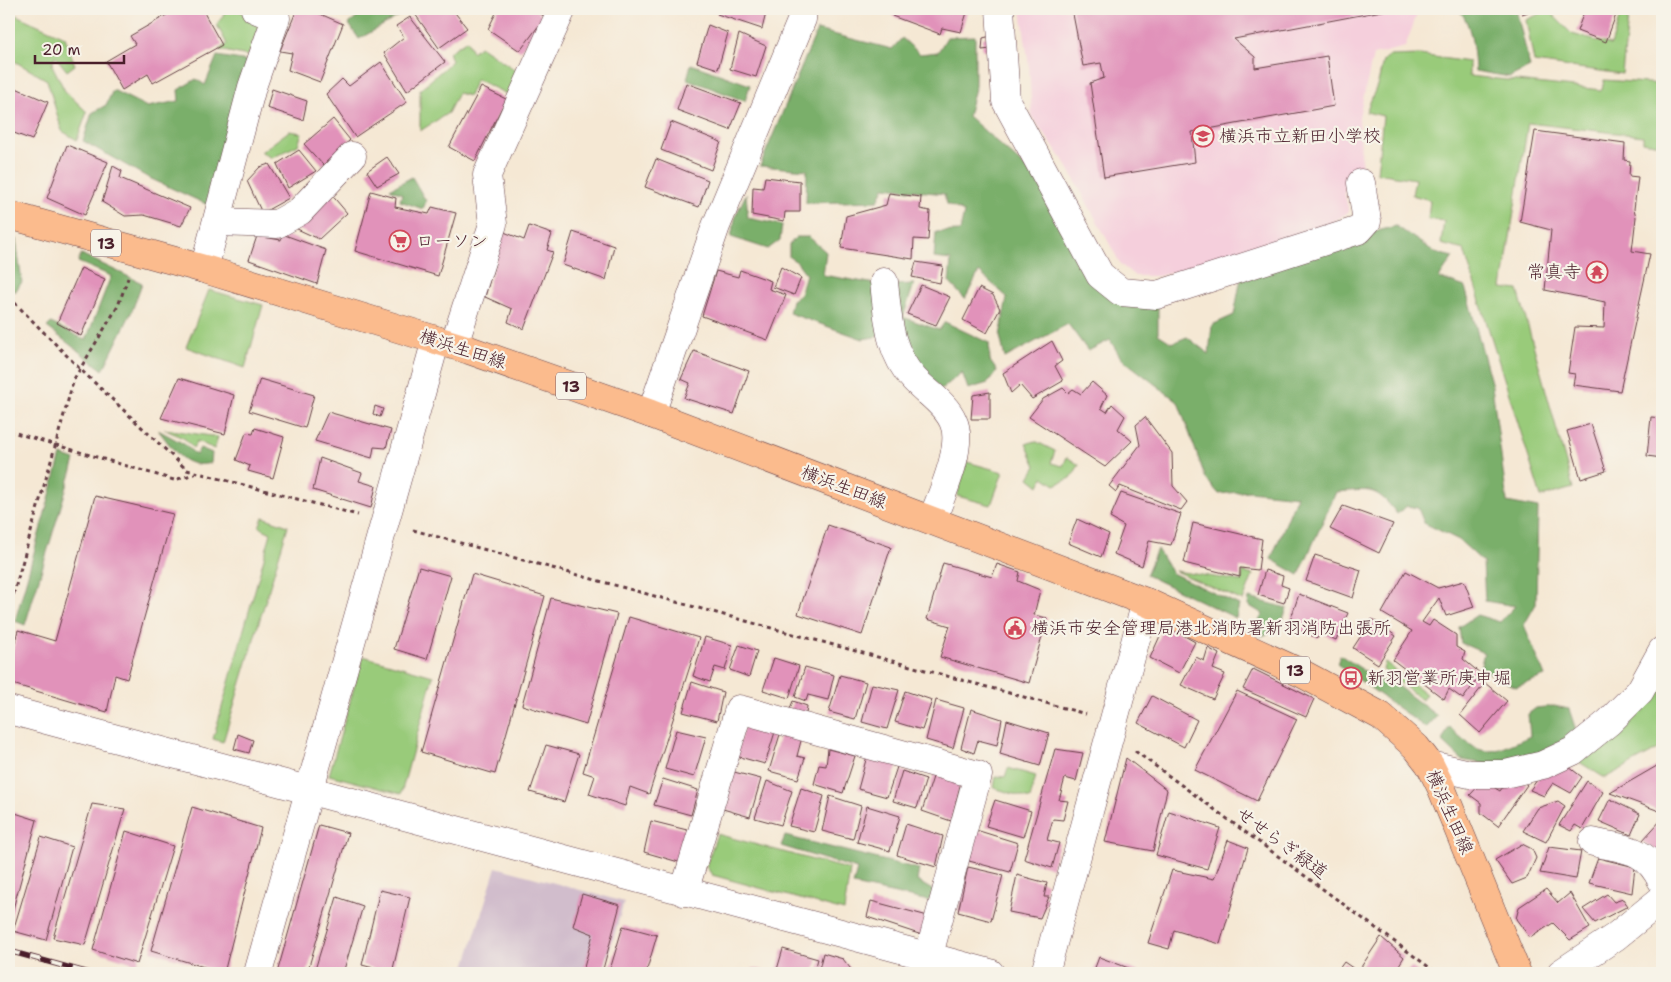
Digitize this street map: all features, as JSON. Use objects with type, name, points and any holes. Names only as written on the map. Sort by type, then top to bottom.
[{"type":"main road","name":"横浜生田線","points":[[9,215],[138,253],[204,269],[445,343],[651,414],[1146,602],[1301,673],[1381,716],[1416,747],[1430,765],[1445,796],[1516,973]]},
{"type":"street","points":[[204,269],[252,87],[276,18],[255,9]]},
{"type":"street","points":[[258,973],[386,523],[445,343],[493,224],[488,174],[562,9]]},
{"type":"street","points":[[651,414],[716,226],[802,19],[803,9]]},
{"type":"street","points":[[1000,9],[1006,101],[1100,275],[1121,292],[1156,295],[1359,230],[1367,221],[1360,183]]},
{"type":"street","points":[[217,222],[277,224],[300,211],[352,156]]},
{"type":"street","points":[[884,282],[890,335],[898,358],[913,378],[953,421],[956,437],[953,459],[932,520]]},
{"type":"street","points":[[1045,973],[1112,734],[1146,602]]},
{"type":"street","points":[[1430,765],[1470,774],[1505,774],[1543,764],[1573,751],[1609,722],[1640,691],[1662,651]]},
{"type":"street","points":[[684,892],[739,709],[978,775],[928,958]]},
{"type":"street","points":[[9,710],[928,958],[990,973]]},
{"type":"street","points":[[1593,842],[1636,852],[1654,864],[1662,881]]},
{"type":"street","points":[[1561,973],[1615,938],[1662,898]]},
{"type":"path","points":[[9,610],[74,379],[118,306],[138,253]]},
{"type":"path","points":[[9,297],[80,369],[187,470],[195,474],[214,477],[386,523],[1085,713]]},
{"type":"path","points":[[9,431],[174,480],[195,474]]},
{"type":"path","name":"せせらぎ緑道","points":[[1112,734],[1437,973]]},
{"type":"shaded area","name":"横浜市立新田小学校","points":[[1021,9],[1419,9],[1405,47],[1373,55],[1359,117],[1363,189],[1344,191],[1349,212],[1320,230],[1159,276],[1135,276],[1121,265],[1066,164],[1032,117],[1029,67]]},
{"type":"shaded area","points":[[496,867],[624,902],[603,973],[463,973]]},
{"type":"green space","points":[[227,9],[235,9],[263,22],[248,56],[219,50],[227,44],[217,25]]},
{"type":"green space","points":[[368,9],[411,9],[359,39],[349,24]]},
{"type":"green space","points":[[1457,9],[1516,9],[1530,67],[1510,77],[1475,71],[1473,46],[1469,29],[1462,14]]},
{"type":"green space","points":[[1622,9],[1629,9],[1622,74],[1534,62],[1526,20],[1548,10],[1572,34],[1611,45]]},
{"type":"green space","points":[[9,12],[65,37],[75,65],[67,71],[55,56],[52,65],[65,91],[87,112],[77,140],[62,131],[47,80],[9,58]]},
{"type":"green space","points":[[817,30],[892,49],[902,38],[920,54],[938,52],[947,37],[975,36],[975,88],[968,116],[1044,184],[1095,279],[1158,302],[1158,334],[1172,343],[1187,337],[1209,354],[1212,325],[1234,315],[1241,278],[1363,235],[1396,226],[1436,253],[1453,257],[1439,278],[1465,287],[1492,386],[1507,502],[1538,508],[1536,604],[1524,625],[1545,676],[1516,687],[1480,668],[1484,653],[1461,643],[1459,627],[1477,615],[1500,622],[1515,606],[1485,601],[1483,562],[1459,540],[1424,523],[1418,508],[1407,506],[1397,514],[1383,498],[1371,491],[1336,492],[1299,575],[1271,559],[1297,496],[1249,491],[1219,494],[1206,479],[1178,402],[1121,358],[1110,340],[1088,351],[1068,324],[1005,358],[1000,336],[1007,297],[979,272],[965,299],[949,282],[951,260],[934,258],[936,232],[960,231],[964,212],[947,204],[944,194],[884,187],[878,201],[806,203],[807,170],[760,166]]},
{"type":"green space","points":[[467,40],[472,52],[480,46],[520,73],[511,96],[476,79],[469,96],[458,93],[448,113],[420,131],[420,90],[452,61],[449,52]]},
{"type":"green space","points":[[1420,55],[1469,62],[1469,76],[1602,90],[1604,80],[1662,84],[1662,145],[1643,142],[1643,136],[1528,123],[1502,288],[1518,290],[1573,488],[1541,497],[1464,250],[1441,244],[1444,221],[1428,219],[1430,200],[1412,195],[1415,179],[1377,173],[1383,116],[1366,112],[1378,83],[1383,61],[1389,56]]},
{"type":"green space","points":[[217,56],[248,61],[208,205],[147,177],[83,141],[92,113],[106,105],[113,90],[147,107],[179,101],[178,90],[196,79],[205,85]]},
{"type":"green space","points":[[691,64],[750,85],[745,101],[687,79]]},
{"type":"green space","points":[[289,131],[302,133],[298,145],[272,158],[261,152]]},
{"type":"green space","points":[[412,177],[426,201],[423,209],[400,201],[402,194],[390,189]]},
{"type":"green space","points":[[746,194],[748,218],[782,225],[780,240],[768,249],[731,237],[736,215]]},
{"type":"green space","points":[[9,236],[16,239],[22,282],[15,292],[9,285]]},
{"type":"green space","points":[[796,237],[809,237],[826,252],[823,275],[876,284],[880,336],[863,339],[789,313],[792,300],[800,295],[806,274],[797,262],[789,257],[789,245]]},
{"type":"green space","points":[[81,254],[142,283],[132,311],[103,370],[47,327],[51,323],[86,340],[111,276],[78,262]]},
{"type":"green space","points":[[914,284],[903,317],[939,330],[945,322],[989,343],[990,361],[997,371],[988,383],[968,389],[962,372],[941,390],[897,338],[891,285]]},
{"type":"green space","points":[[209,290],[263,305],[245,368],[186,347]]},
{"type":"green space","points":[[164,429],[218,437],[214,449],[197,441],[193,448],[185,439]]},
{"type":"green space","points":[[158,430],[184,444],[196,455],[200,448],[212,453],[211,463],[201,464],[186,461],[174,451]]},
{"type":"green space","points":[[1035,441],[1055,451],[1051,463],[1063,466],[1067,457],[1079,465],[1071,478],[1055,485],[1043,477],[1039,486],[1029,478],[1036,466],[1026,444]]},
{"type":"green space","points":[[61,455],[75,460],[25,625],[15,621]]},
{"type":"green space","points":[[967,462],[1003,472],[991,505],[957,496]]},
{"type":"green space","points":[[263,517],[288,526],[223,742],[213,739],[271,533],[259,527]]},
{"type":"green space","points":[[1157,549],[1172,573],[1239,605],[1236,618],[1146,575]]},
{"type":"green space","points":[[1175,571],[1241,581],[1243,572],[1253,575],[1243,601]]},
{"type":"green space","points":[[1249,598],[1287,608],[1281,625],[1274,624],[1271,633],[1261,636],[1254,629],[1263,614],[1248,605]]},
{"type":"green space","points":[[1340,655],[1382,682],[1387,678],[1437,716],[1426,728],[1337,664]]},
{"type":"green space","points":[[363,656],[433,676],[401,794],[329,775]]},
{"type":"green space","points":[[1385,662],[1426,694],[1422,700],[1383,670]]},
{"type":"green space","points":[[1662,671],[1662,747],[1605,778],[1579,762]]},
{"type":"green space","points":[[1554,706],[1569,709],[1578,736],[1528,760],[1493,765],[1462,760],[1442,741],[1449,727],[1461,738],[1479,749],[1487,751],[1505,747],[1530,736],[1528,714],[1536,708]]},
{"type":"green space","points":[[1008,768],[1036,776],[1030,799],[994,788],[996,776],[1005,777]]},
{"type":"green space","points":[[717,834],[850,870],[844,911],[712,875],[706,866]]},
{"type":"green space","points":[[785,836],[919,869],[917,881],[934,891],[929,901],[853,885],[857,869],[781,846]]},
{"type":"building","points":[[177,9],[202,9],[222,45],[153,83],[148,74],[122,90],[106,61],[135,44],[130,36]]},
{"type":"building","points":[[297,9],[309,9],[343,24],[320,82],[288,70],[292,53],[280,51]]},
{"type":"building","points":[[424,9],[452,9],[467,28],[439,48],[415,14]]},
{"type":"building","points":[[498,9],[534,9],[545,17],[520,51],[488,29]]},
{"type":"building","points":[[719,9],[767,9],[762,29],[717,14]]},
{"type":"building","points":[[895,9],[968,9],[961,32],[942,28],[940,34],[892,16]]},
{"type":"building","points":[[1072,9],[1387,10],[1234,39],[1255,57],[1255,68],[1327,56],[1334,106],[1192,132],[1195,162],[1104,177],[1090,83],[1104,78],[1101,63],[1083,66]]},
{"type":"building","points":[[1520,9],[1538,9],[1522,14]]},
{"type":"building","points":[[1585,9],[1608,9],[1617,12],[1606,42],[1577,31]]},
{"type":"building","points":[[410,17],[445,62],[407,91],[384,53],[404,37],[396,26]]},
{"type":"building","points":[[708,25],[728,33],[718,69],[697,62]]},
{"type":"building","points":[[739,34],[766,46],[756,77],[730,69]]},
{"type":"building","points":[[991,36],[991,49],[982,50],[983,38]]},
{"type":"building","points":[[381,62],[407,102],[355,137],[326,94],[342,79],[349,86]]},
{"type":"building","points":[[686,83],[741,103],[730,130],[677,110]]},
{"type":"building","points":[[9,85],[48,102],[32,140],[9,131]]},
{"type":"building","points":[[481,87],[506,99],[475,161],[449,147]]},
{"type":"building","points":[[272,89],[307,101],[303,120],[267,108]]},
{"type":"building","points":[[333,119],[350,140],[323,165],[304,144]]},
{"type":"building","points":[[671,122],[721,142],[711,170],[661,150]]},
{"type":"building","name":"常真寺","points":[[1535,131],[1625,143],[1624,160],[1630,161],[1629,176],[1638,177],[1632,251],[1650,254],[1620,391],[1573,385],[1575,374],[1568,373],[1575,327],[1604,328],[1605,302],[1545,290],[1551,230],[1520,222]]},
{"type":"building","points":[[67,145],[108,162],[85,215],[47,198]]},
{"type":"building","points":[[299,150],[316,171],[288,188],[277,164]]},
{"type":"building","points":[[387,157],[399,174],[377,186],[367,171]]},
{"type":"building","points":[[656,159],[708,180],[699,207],[645,187]]},
{"type":"building","points":[[269,164],[289,198],[262,213],[247,181],[260,167]]},
{"type":"building","points":[[113,166],[122,171],[120,178],[190,208],[181,226],[144,215],[125,216],[102,202]]},
{"type":"building","points":[[765,177],[800,181],[800,212],[785,212],[784,221],[752,215],[753,187],[763,188]]},
{"type":"building","points":[[371,191],[396,198],[395,207],[429,214],[432,207],[456,213],[438,276],[355,251]]},
{"type":"building","points":[[330,193],[347,213],[319,239],[295,228]]},
{"type":"building","points":[[889,193],[921,197],[920,209],[930,211],[928,240],[914,239],[913,259],[841,248],[846,216],[886,205]]},
{"type":"building","points":[[529,226],[552,234],[547,250],[553,252],[524,329],[508,322],[512,309],[485,297],[504,232],[524,240]]},
{"type":"building","points":[[573,232],[614,246],[606,280],[563,265]]},
{"type":"building","points":[[282,234],[326,250],[317,284],[249,260],[257,236],[281,240]]},
{"type":"building","points":[[916,262],[943,266],[940,283],[912,277]]},
{"type":"building","points":[[781,267],[801,278],[794,295],[773,287]]},
{"type":"building","points":[[81,268],[105,279],[81,336],[57,323]]},
{"type":"building","points":[[740,270],[771,281],[769,289],[786,295],[768,340],[702,316],[716,271],[738,277]]},
{"type":"building","points":[[921,285],[950,297],[936,325],[907,314]]},
{"type":"building","points":[[979,288],[993,295],[1000,309],[987,333],[963,320]]},
{"type":"building","points":[[1052,341],[1062,361],[1055,366],[1063,381],[1032,399],[1020,385],[1011,393],[1003,373]]},
{"type":"building","points":[[694,351],[749,371],[734,414],[684,398],[690,383],[681,379]]},
{"type":"building","points":[[179,378],[234,395],[225,434],[161,418]]},
{"type":"building","points":[[260,379],[314,395],[305,428],[249,411]]},
{"type":"building","points":[[1092,382],[1107,395],[1101,408],[1107,412],[1112,404],[1125,416],[1118,429],[1132,441],[1105,467],[1029,417],[1043,399],[1063,388],[1068,393],[1073,389],[1081,394]]},
{"type":"building","points":[[990,392],[990,419],[971,419],[973,395]]},
{"type":"building","points":[[375,406],[383,409],[380,417],[373,414]]},
{"type":"building","points":[[328,412],[391,430],[386,448],[374,447],[372,458],[315,441]]},
{"type":"building","points":[[1145,417],[1172,453],[1173,486],[1187,502],[1181,510],[1120,486],[1116,492],[1109,486],[1140,445],[1136,425]]},
{"type":"building","points":[[1651,417],[1662,418],[1662,458],[1647,456]]},
{"type":"building","points":[[1591,424],[1606,471],[1581,479],[1567,431]]},
{"type":"building","points":[[255,428],[284,437],[273,478],[248,471],[250,466],[236,460],[246,433],[253,434]]},
{"type":"building","points":[[320,458],[362,473],[359,481],[376,486],[371,508],[313,490]]},
{"type":"building","points":[[1121,493],[1181,514],[1171,545],[1149,541],[1142,566],[1114,554],[1124,526],[1110,518]]},
{"type":"building","points":[[95,496],[173,514],[127,679],[115,675],[107,712],[9,683],[9,665],[18,630],[55,641]]},
{"type":"building","points":[[1343,506],[1393,524],[1379,553],[1330,529]]},
{"type":"building","points":[[1077,519],[1109,534],[1101,557],[1068,543]]},
{"type":"building","points":[[1193,523],[1262,539],[1258,570],[1240,568],[1240,577],[1184,563]]},
{"type":"building","points":[[828,525],[891,547],[862,635],[798,614]]},
{"type":"building","points":[[1315,555],[1361,570],[1353,598],[1306,581]]},
{"type":"building","points":[[943,563],[992,577],[997,564],[1020,572],[1018,581],[1040,590],[1034,615],[1047,618],[1029,683],[940,657],[950,626],[927,619]]},
{"type":"building","points":[[419,567],[451,576],[427,659],[394,649]]},
{"type":"building","points":[[1265,570],[1283,576],[1281,585],[1289,588],[1284,603],[1258,595]]},
{"type":"building","points":[[1406,571],[1438,588],[1464,581],[1474,607],[1446,616],[1439,598],[1422,622],[1429,626],[1433,620],[1456,635],[1456,647],[1465,652],[1463,659],[1481,674],[1463,699],[1449,689],[1444,699],[1393,660],[1412,631],[1382,613]]},
{"type":"building","points":[[472,574],[545,596],[495,774],[421,752]]},
{"type":"building","points":[[1299,594],[1348,613],[1336,640],[1321,633],[1318,638],[1288,627]]},
{"type":"building","points":[[551,598],[617,614],[586,725],[522,705]]},
{"type":"building","points":[[629,617],[699,638],[649,794],[630,787],[625,806],[589,794],[595,776],[583,772]]},
{"type":"building","points":[[1372,619],[1396,636],[1378,664],[1353,648]]},
{"type":"building","points":[[1165,625],[1195,642],[1179,673],[1150,658]]},
{"type":"building","points":[[705,637],[732,645],[725,670],[715,667],[710,682],[693,676]]},
{"type":"building","points":[[739,645],[757,651],[749,677],[730,670]]},
{"type":"building","points":[[1208,648],[1219,654],[1213,669],[1225,674],[1213,699],[1181,685],[1196,657],[1204,661]]},
{"type":"building","points":[[774,658],[799,666],[789,698],[763,690]]},
{"type":"building","points":[[805,667],[834,675],[828,700],[808,695],[806,701],[795,697]]},
{"type":"building","points":[[1253,669],[1314,699],[1306,717],[1243,689]]},
{"type":"building","points":[[840,675],[866,682],[855,719],[829,712]]},
{"type":"building","points":[[692,682],[723,692],[717,721],[683,712]]},
{"type":"building","points":[[1485,683],[1507,701],[1480,733],[1460,715]]},
{"type":"building","points":[[872,684],[899,690],[887,729],[862,722]]},
{"type":"building","points":[[905,691],[932,700],[922,730],[895,722]]},
{"type":"building","points":[[1237,691],[1297,719],[1257,801],[1195,770]]},
{"type":"building","points":[[1152,696],[1197,720],[1184,747],[1138,723]]},
{"type":"building","points":[[936,700],[964,708],[953,748],[926,740]]},
{"type":"building","points":[[793,701],[807,706],[806,714],[789,711]]},
{"type":"building","points":[[971,709],[1002,719],[997,745],[978,740],[974,753],[961,748]]},
{"type":"building","points":[[1007,720],[1049,733],[1040,766],[1000,754]]},
{"type":"building","points":[[745,722],[775,732],[765,764],[736,756]]},
{"type":"building","points":[[676,730],[706,737],[694,777],[665,769]]},
{"type":"building","points":[[781,731],[802,737],[797,756],[805,758],[798,779],[769,771]]},
{"type":"building","points":[[238,734],[253,740],[249,753],[234,749]]},
{"type":"building","points":[[546,745],[579,754],[564,802],[530,792]]},
{"type":"building","points":[[828,749],[855,756],[843,793],[814,784],[819,765],[826,766]]},
{"type":"building","points":[[1055,749],[1083,753],[1076,781],[1065,778],[1059,800],[1068,801],[1063,820],[1053,819],[1047,840],[1059,843],[1052,868],[1024,859]]},
{"type":"building","points":[[867,756],[898,764],[887,797],[858,789]]},
{"type":"building","points":[[1126,758],[1167,790],[1153,851],[1105,842]]},
{"type":"building","points":[[1662,763],[1662,812],[1610,793]]},
{"type":"building","points":[[1565,764],[1582,777],[1571,793],[1553,783],[1544,796],[1530,790],[1544,770]]},
{"type":"building","points":[[902,771],[926,779],[917,808],[893,801]]},
{"type":"building","points":[[734,772],[761,779],[750,817],[723,809]]},
{"type":"building","points":[[934,774],[961,782],[951,821],[922,811]]},
{"type":"building","points":[[1517,777],[1527,785],[1498,826],[1481,813],[1481,803],[1470,795],[1483,781],[1500,791],[1508,780]]},
{"type":"building","points":[[663,779],[698,790],[691,815],[654,805]]},
{"type":"building","points":[[767,781],[792,791],[781,825],[755,818]]},
{"type":"building","points":[[1587,781],[1603,792],[1582,829],[1575,825],[1571,831],[1559,825]]},
{"type":"building","points":[[801,788],[824,796],[814,832],[789,826]]},
{"type":"building","points":[[9,792],[14,794],[9,807]]},
{"type":"building","points":[[830,796],[861,806],[853,839],[822,831]]},
{"type":"building","points":[[1610,799],[1640,814],[1631,835],[1599,821]]},
{"type":"building","points":[[995,800],[1031,811],[1023,837],[986,826]]},
{"type":"building","points":[[1558,801],[1565,806],[1546,842],[1523,831],[1538,808]]},
{"type":"building","points":[[92,804],[125,809],[85,945],[53,938]]},
{"type":"building","points":[[867,806],[900,816],[890,851],[857,842]]},
{"type":"building","points":[[192,807],[261,828],[224,973],[151,951]]},
{"type":"building","points":[[9,811],[37,820],[9,924]]},
{"type":"building","points":[[1169,811],[1220,828],[1207,869],[1156,855]]},
{"type":"building","points":[[1662,819],[1662,855],[1642,841]]},
{"type":"building","points":[[651,821],[691,831],[682,863],[644,852]]},
{"type":"building","points":[[906,824],[943,836],[936,867],[897,855]]},
{"type":"building","points":[[319,825],[348,833],[307,973],[277,973]]},
{"type":"building","points":[[976,830],[1018,843],[1010,872],[969,861]]},
{"type":"building","points":[[126,831],[173,846],[137,964],[93,950]]},
{"type":"building","points":[[41,837],[72,847],[46,940],[13,931]]},
{"type":"building","points":[[1228,840],[1248,848],[1220,944],[1174,930],[1169,949],[1148,943],[1172,870],[1214,879]]},
{"type":"building","points":[[1522,844],[1532,849],[1536,858],[1527,878],[1512,884],[1495,860]]},
{"type":"building","points":[[1549,847],[1581,851],[1576,879],[1540,873]]},
{"type":"building","points":[[1598,858],[1635,867],[1632,893],[1589,883]]},
{"type":"building","points":[[968,867],[1003,875],[991,921],[958,912]]},
{"type":"building","points":[[1017,875],[1047,883],[1044,897],[1049,897],[1040,918],[1009,912]]},
{"type":"building","points":[[1546,889],[1558,903],[1570,893],[1590,928],[1570,940],[1553,923],[1530,938],[1516,919],[1519,907]]},
{"type":"building","points":[[380,890],[410,897],[392,973],[362,965]]},
{"type":"building","points":[[582,894],[620,905],[602,973],[583,971],[593,934],[573,926]]},
{"type":"building","points":[[1607,894],[1614,902],[1623,899],[1628,906],[1595,923],[1583,909]]},
{"type":"building","points":[[337,897],[363,906],[343,973],[314,973]]},
{"type":"building","points":[[871,901],[928,916],[922,935],[867,917]]},
{"type":"building","points":[[623,926],[657,935],[646,973],[609,973]]},
{"type":"building","points":[[1381,937],[1404,957],[1394,973],[1369,973],[1361,967]]},
{"type":"building","points":[[783,949],[818,959],[814,973],[776,973]]},
{"type":"building","points":[[823,953],[843,959],[854,973],[818,973]]},
{"type":"building","points":[[1099,957],[1142,973],[1093,973]]},
{"type":"building","points":[[1344,962],[1360,973],[1336,973]]},
{"type":"building","points":[[1411,967],[1419,973],[1406,973]]},
{"type":"building","points":[[753,968],[772,972],[772,973],[751,973]]},
{"type":"railway","points":[[9,951],[89,973]]},
{"type":"railway","points":[[9,970],[20,973]]},
{"type":"place","name":"横浜市立新田小学校","points":[[1203,136]]},
{"type":"place","name":"ローソン","points":[[400,241]]},
{"type":"place","name":"常真寺","points":[[1597,272]]},
{"type":"place","name":"横浜市安全管理局港北消防署新羽消防出張所","points":[[1015,628]]},
{"type":"place","name":"新羽営業所庚申堀","points":[[1351,678]]}]
